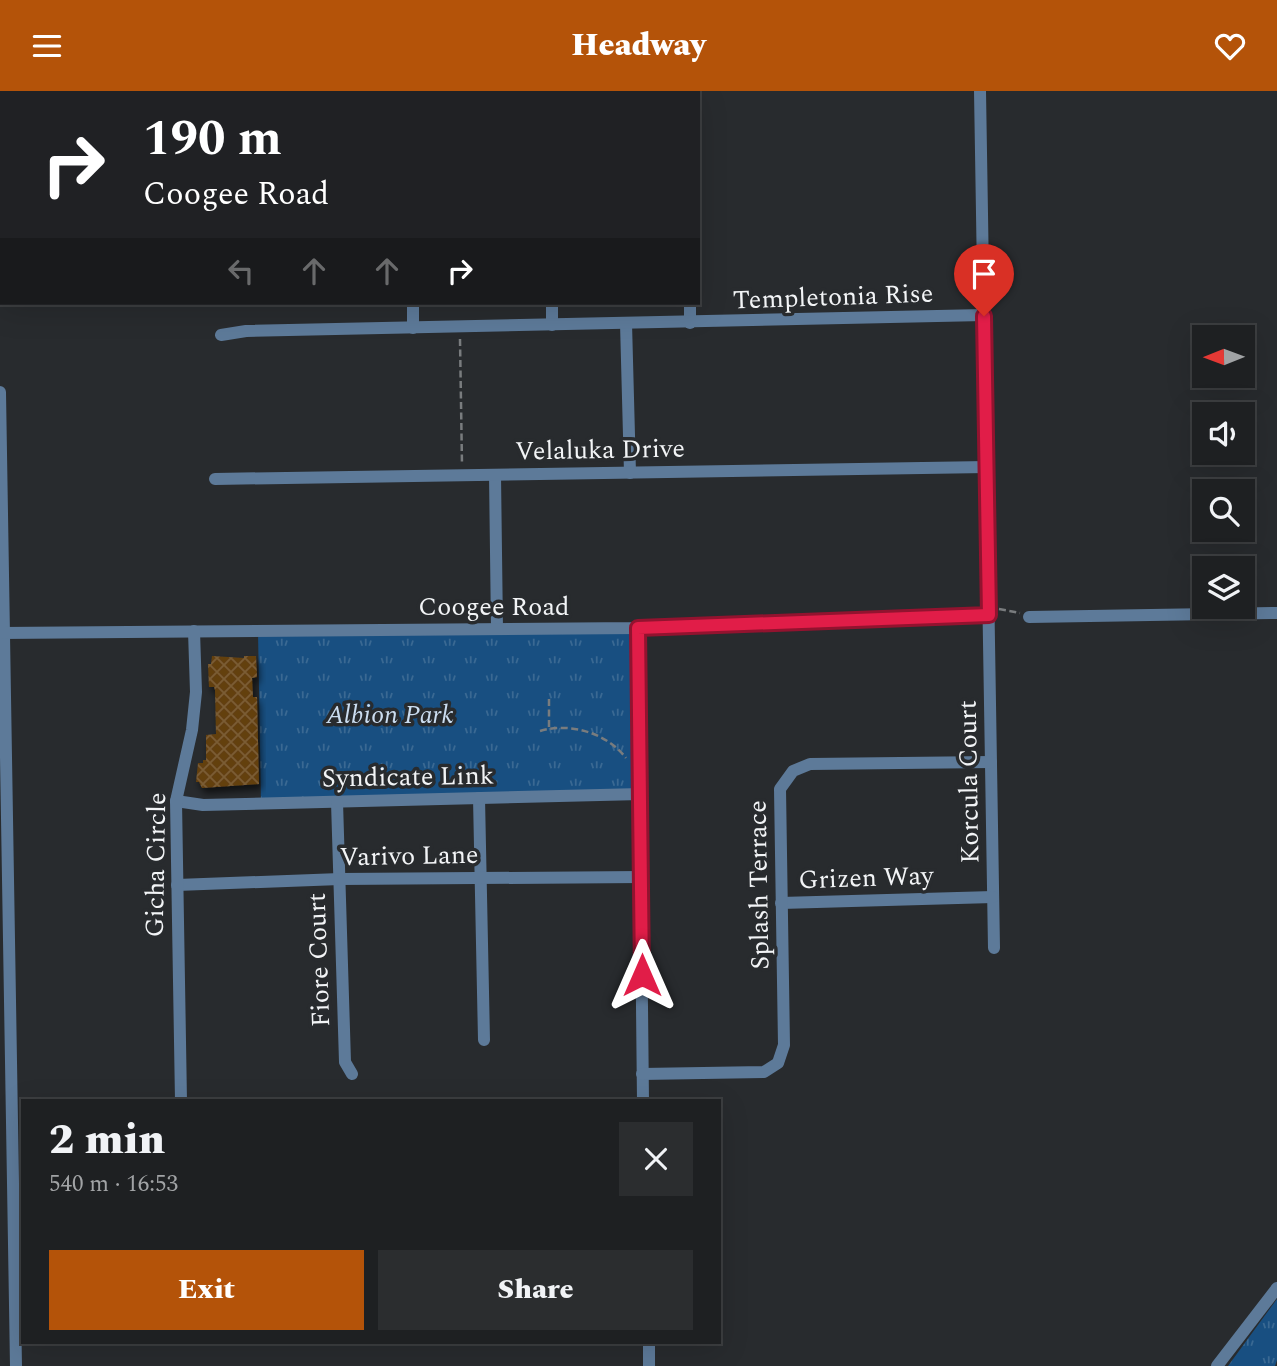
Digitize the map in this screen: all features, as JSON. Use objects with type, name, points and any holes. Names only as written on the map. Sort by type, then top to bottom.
[{"type":"street","name":"Korcula Court","points":[[979,91],[994,948]]},
{"type":"street","points":[[413,305],[413,328]]},
{"type":"street","points":[[552,305],[552,325]]},
{"type":"street","points":[[690,305],[690,323]]},
{"type":"street","name":"Templetonia Rise","points":[[221,335],[246,331],[984,316]]},
{"type":"street","points":[[626,323],[630,473]]},
{"type":"street","points":[[0,392],[16,1366]]},
{"type":"street","name":"Velaluka Drive","points":[[215,479],[987,467]]},
{"type":"street","points":[[495,475],[497,629]]},
{"type":"street","name":"Coogee Road","points":[[3,633],[638,628],[989,612]]},
{"type":"street","points":[[1029,617],[1277,613]]},
{"type":"street","points":[[638,628],[643,1099]]},
{"type":"street","name":"Gicha Circle","points":[[180,1099],[176,801],[192,730],[196,692],[194,631]]},
{"type":"street","name":"Splash Terrace","points":[[642,1074],[764,1072],[778,1063],[784,1045],[780,789],[793,771],[810,764],[991,762]]},
{"type":"street","name":"Syndicate Link","points":[[176,801],[203,805],[641,795]]},
{"type":"street","points":[[478,798],[484,1040]]},
{"type":"street","name":"Fiore Court","points":[[337,802],[345,1062],[352,1074]]},
{"type":"street","name":"Varivo Lane","points":[[177,885],[340,879],[642,877]]},
{"type":"street","name":"Grizen Way","points":[[781,903],[993,897]]},
{"type":"street","points":[[1217,1366],[1277,1288]]},
{"type":"street","points":[[649,1344],[649,1366]]},
{"type":"path","points":[[460,327],[463,475]]},
{"type":"path","points":[[989,612],[1013,610],[1029,617]]},
{"type":"path","points":[[549,699],[549,729]]},
{"type":"path","points":[[540,731],[581,730],[596,734],[606,739],[628,761]]},
{"type":"green space","name":"Albion Park","points":[[638,628],[641,794],[261,804],[258,631]]},
{"type":"green space","points":[[1277,1299],[1275,1366],[1228,1366]]},
{"type":"building","points":[[212,656],[256,656],[257,677],[252,678],[253,697],[257,697],[259,784],[202,788],[199,782],[196,782],[198,763],[206,760],[206,735],[216,734],[215,690],[214,687],[209,687],[208,664],[211,664]]},
{"type":"route","points":[[642,975],[638,628],[989,615],[984,316]]}]
